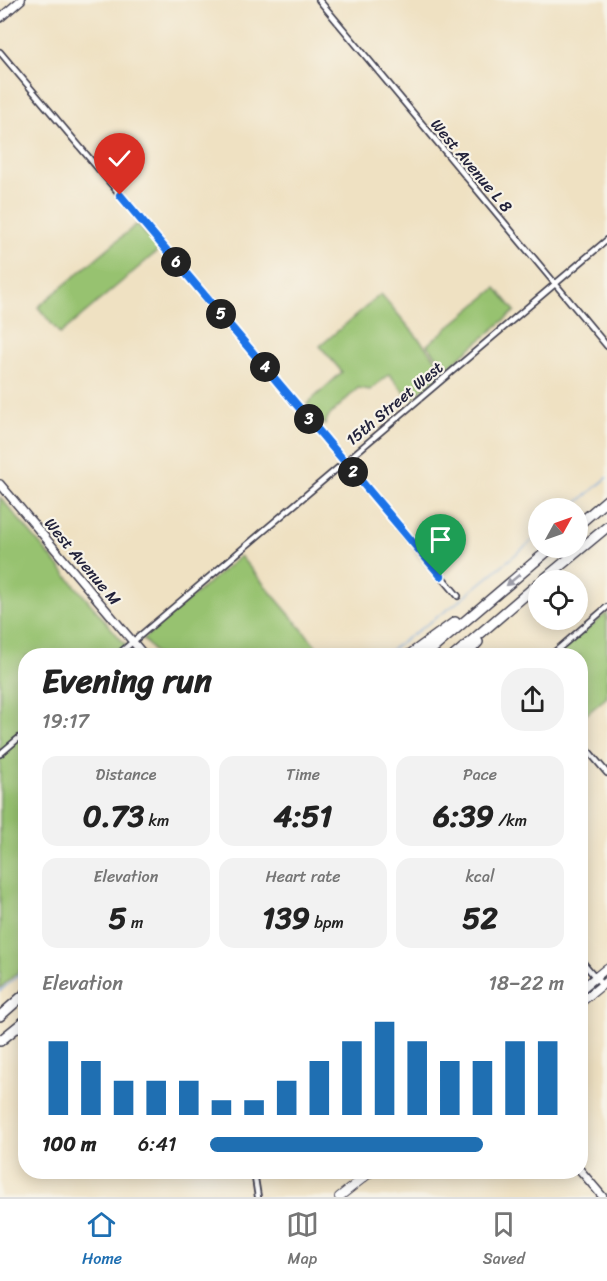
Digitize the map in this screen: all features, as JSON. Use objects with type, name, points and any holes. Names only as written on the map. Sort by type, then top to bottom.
[{"type":"highway","points":[[588,516],[607,500]]},
{"type":"highway","points":[[555,570],[607,527]]},
{"type":"highway","points":[[433,648],[539,558]]},
{"type":"highway","points":[[463,648],[528,593]]},
{"type":"highway","points":[[473,648],[520,600]]},
{"type":"highway","points":[[419,648],[459,620],[475,612]]},
{"type":"highway","points":[[0,1016],[18,1000]]},
{"type":"highway","points":[[0,1041],[18,1026]]},
{"type":"main road","points":[[0,18],[21,0]]},
{"type":"main road","name":"West Avenue M","points":[[0,484],[138,648]]},
{"type":"main road","points":[[588,984],[607,968]]},
{"type":"main road","points":[[588,997],[605,983]]},
{"type":"main road","points":[[339,1197],[362,1179]]},
{"type":"main road","points":[[588,1179],[603,1197]]},
{"type":"street","name":"West Avenue L 8","points":[[319,0],[607,346]]},
{"type":"street","points":[[0,52],[458,596]]},
{"type":"street","name":"15th Street West","points":[[125,648],[607,240]]},
{"type":"street","points":[[559,648],[607,607]]},
{"type":"street","points":[[0,754],[18,739]]},
{"type":"street","points":[[588,750],[607,773]]},
{"type":"street","points":[[588,968],[605,983]]},
{"type":"street","points":[[255,1179],[258,1197]]},
{"type":"green space","points":[[137,224],[159,250],[60,334],[38,307]]},
{"type":"green space","points":[[496,288],[515,311],[447,368],[427,345]]},
{"type":"green space","points":[[381,294],[445,370],[411,400],[389,374],[370,390],[358,388],[328,417],[325,425],[307,404],[342,372],[320,346]]},
{"type":"green space","points":[[0,497],[128,648],[18,648],[18,972],[0,988]]},
{"type":"green space","points":[[240,556],[318,648],[151,648],[143,639]]},
{"type":"green space","points":[[607,613],[607,697],[588,713],[588,648],[564,648]]},
{"type":"waterway","points":[[583,498],[607,478]]},
{"type":"waterway","points":[[393,648],[454,605],[528,544]]},
{"type":"waterway","points":[[0,991],[18,976]]},
{"type":"route","points":[[120,195],[441,576]]}]
